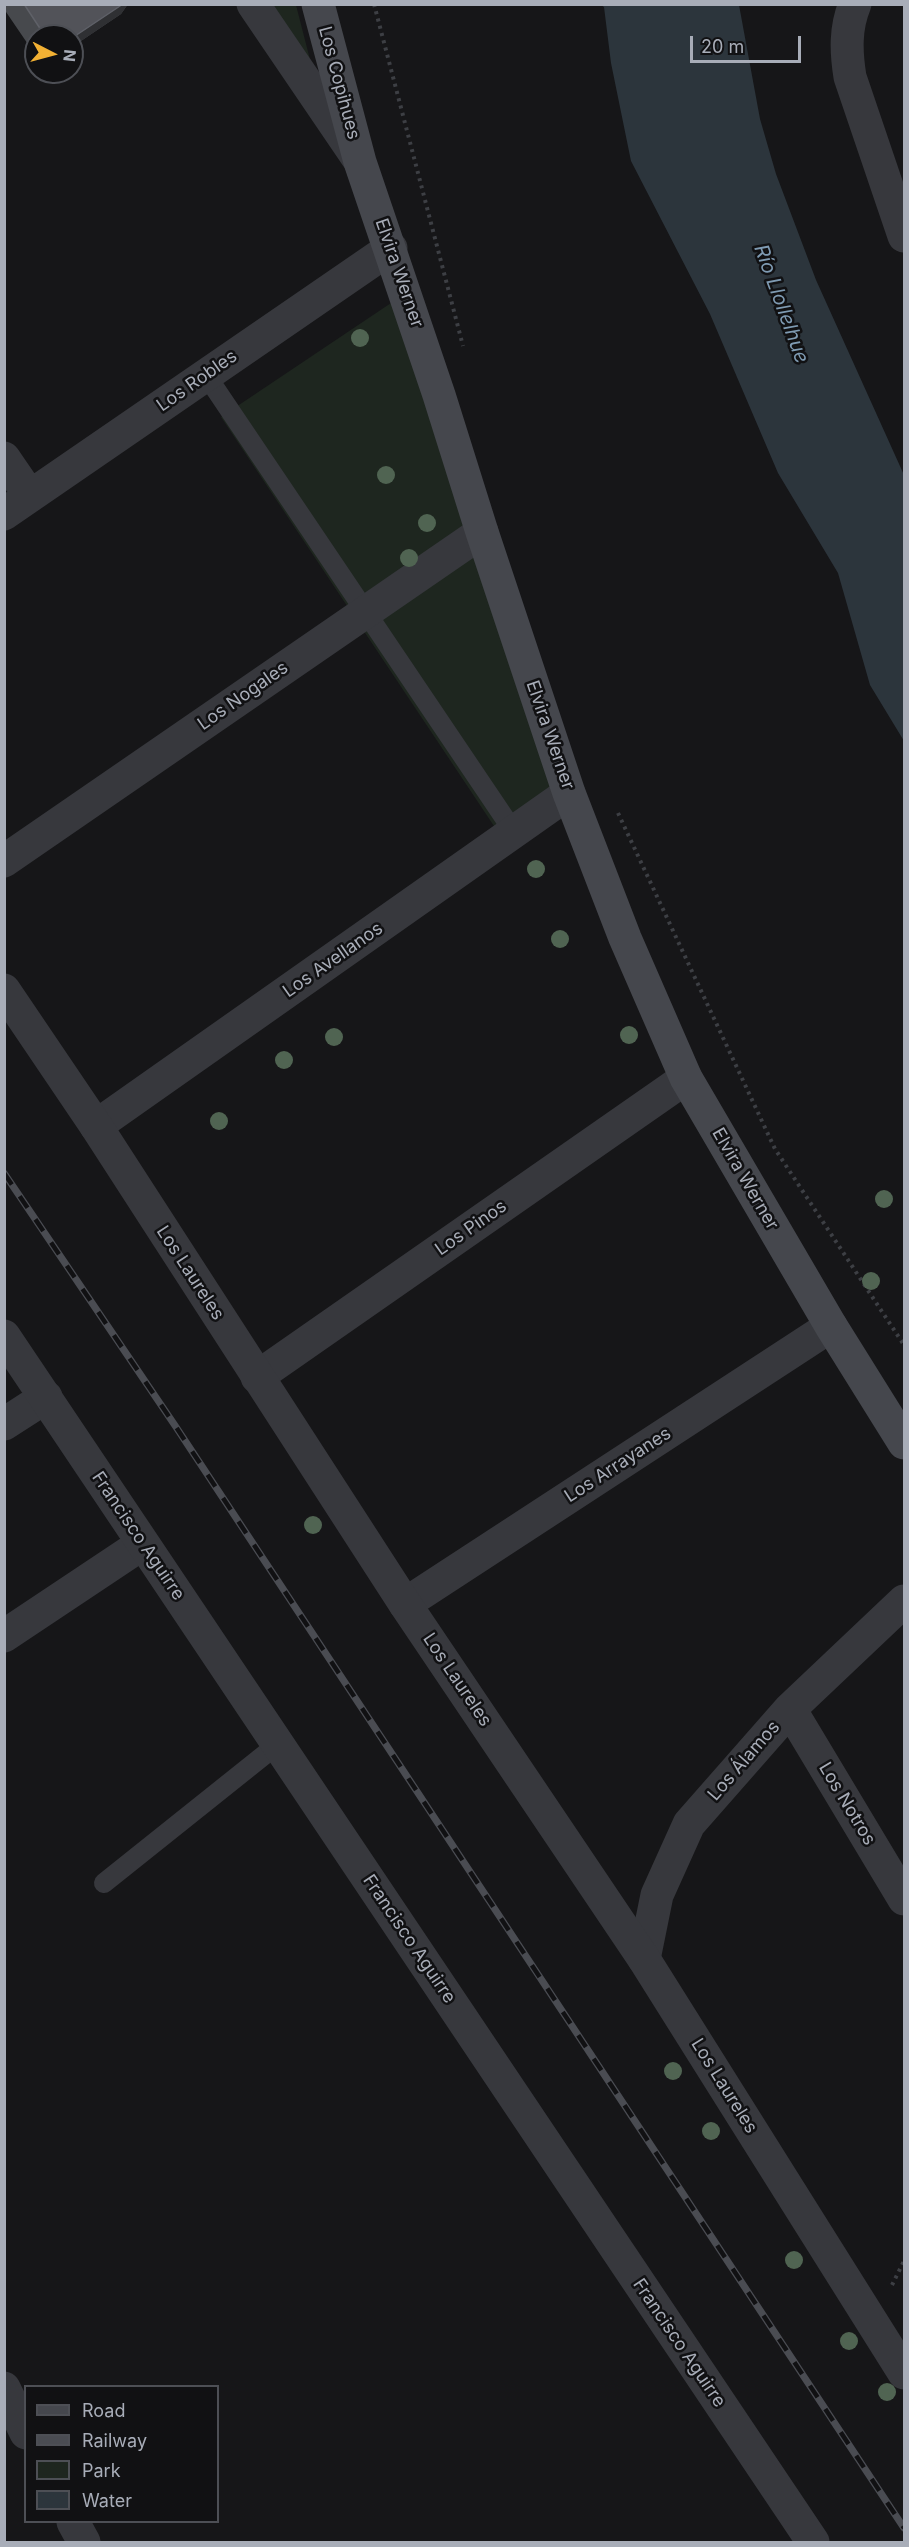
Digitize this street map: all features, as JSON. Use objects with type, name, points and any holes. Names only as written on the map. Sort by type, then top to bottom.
[{"type":"main road","name":"Los Copihues","points":[[318,4],[360,162]]},
{"type":"main road","name":"Elvira Werner","points":[[360,162],[391,248],[569,793],[625,938],[686,1078],[831,1326],[904,1443]]},
{"type":"street","name":"Elvira Werner","points":[[253,4],[360,162]]},
{"type":"street","points":[[855,4],[847,31],[846,54],[850,77],[904,236]]},
{"type":"street","name":"Los Robles","points":[[17,505],[391,248]]},
{"type":"street","points":[[4,458],[17,505]]},
{"type":"street","name":"Los Nogales","points":[[4,861],[482,532]]},
{"type":"street","name":"Los Avellanos","points":[[96,1126],[569,793]]},
{"type":"street","name":"Los Laureles","points":[[4,990],[96,1126],[405,1604],[644,1959],[904,2373]]},
{"type":"street","name":"Los Pinos","points":[[257,1377],[686,1078]]},
{"type":"street","name":"Los Arrayanes","points":[[405,1604],[831,1326]]},
{"type":"street","name":"Francisco Aguirre","points":[[4,1336],[813,2542]]},
{"type":"street","points":[[4,1424],[46,1397]]},
{"type":"street","points":[[4,1636],[142,1544]]},
{"type":"street","name":"Los Álamos","points":[[644,1959],[657,1895],[689,1824],[790,1709],[904,1601]]},
{"type":"street","name":"Los Notros","points":[[790,1709],[904,1899]]},
{"type":"street","points":[[4,2388],[24,2429]]},
{"type":"street","points":[[74,2523],[84,2542]]},
{"type":"lane","points":[[206,375],[514,832]]},
{"type":"lane","points":[[104,1883],[278,1744]]},
{"type":"path","points":[[374,4],[466,357]]},
{"type":"path","points":[[614,806],[775,1149],[904,1345]]},
{"type":"green space","points":[[267,5],[296,5],[315,79]]},
{"type":"green space","points":[[394,301],[565,811],[508,847],[221,417]]},
{"type":"water","name":"Río Llollelhue","points":[[601,5],[739,5],[760,119],[776,174],[816,280],[904,475],[904,741],[870,685],[838,573],[778,473],[710,314],[631,161],[611,63],[604,7]]},
{"type":"building","points":[[24,4],[123,4],[84,30],[84,24],[37,24]]},
{"type":"railway","points":[[4,1173],[176,1427],[904,2528]]}]
